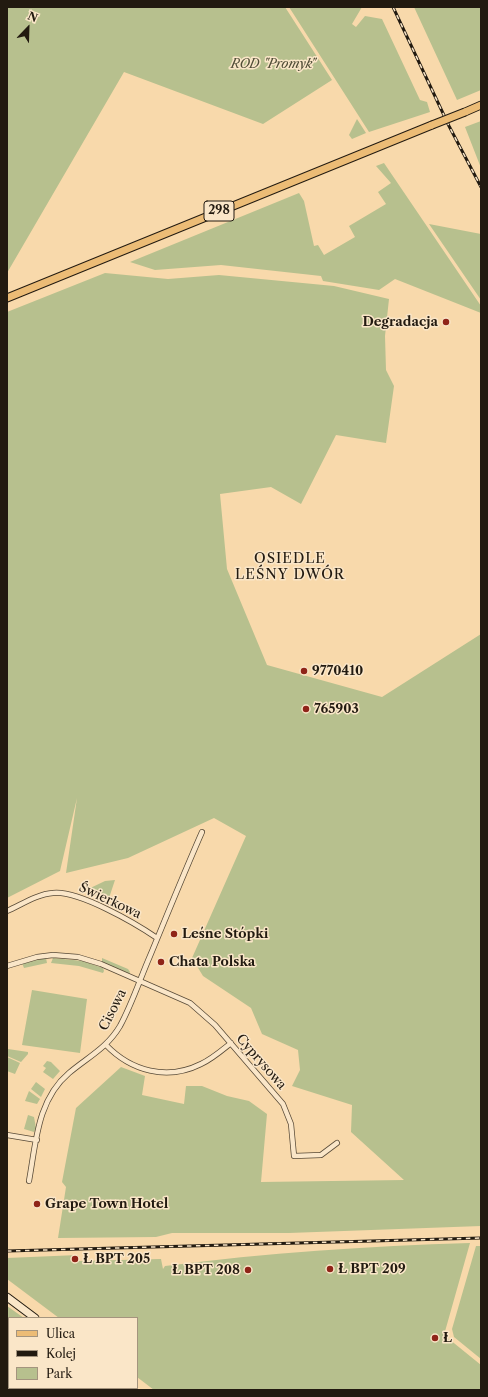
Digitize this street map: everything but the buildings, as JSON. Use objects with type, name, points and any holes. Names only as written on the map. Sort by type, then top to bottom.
[{"type":"main road","name":"298","points":[[7,298],[481,105]]},
{"type":"main road","points":[[7,1297],[34,1317]]},
{"type":"street","name":"Cisowa","points":[[29,1181],[42,1112],[57,1084],[106,1045],[121,1023],[202,832]]},
{"type":"street","name":"Świerkowa","points":[[7,911],[44,894],[69,894],[128,920],[157,938]]},
{"type":"street","name":"Cyprysowa","points":[[7,966],[37,957],[70,956],[93,961],[183,999],[197,1007],[231,1043],[282,1104],[291,1124],[294,1156],[321,1155],[337,1143]]},
{"type":"street","points":[[106,1045],[128,1064],[146,1070],[165,1072],[196,1066],[208,1060],[231,1043]]},
{"type":"street","points":[[7,1135],[37,1140]]},
{"type":"green space","name":"ROD \"Promyk\"","points":[[7,7],[285,7],[332,80],[263,124],[124,72],[7,273]]},
{"type":"green space","points":[[289,7],[362,7],[352,24],[356,27],[365,16],[382,19],[420,100],[427,102],[430,112],[369,132]]},
{"type":"green space","points":[[414,7],[481,7],[481,90],[457,100]]},
{"type":"green space","points":[[357,119],[366,133],[352,139],[349,135]]},
{"type":"green space","points":[[481,121],[481,168],[465,127]]},
{"type":"green space","points":[[384,163],[481,306],[481,313],[395,279],[379,290],[323,281],[321,276],[221,265],[155,270],[130,262],[299,193],[304,201],[314,246],[318,245],[324,255],[355,237],[349,226],[386,204],[378,192],[391,183],[376,166]]},
{"type":"green space","points":[[429,224],[481,234],[481,300]]},
{"type":"green space","points":[[105,273],[168,279],[219,275],[334,286],[389,299],[385,336],[386,370],[394,386],[386,443],[336,435],[301,504],[271,487],[220,494],[227,569],[267,665],[382,697],[481,634],[481,1226],[289,1233],[172,1233],[156,1237],[58,1238],[66,1187],[62,1182],[76,1108],[121,1067],[145,1076],[142,1095],[184,1104],[186,1086],[202,1086],[227,1096],[249,1101],[267,1114],[261,1182],[404,1180],[351,1132],[352,1105],[292,1086],[300,1070],[298,1050],[262,1034],[251,1008],[203,976],[192,958],[246,836],[214,818],[128,858],[66,873],[77,798],[60,871],[7,898],[7,312]]},
{"type":"green space","points":[[115,880],[109,898],[92,895],[84,891],[105,881]]},
{"type":"green space","points":[[46,958],[47,963],[24,968],[22,963]]},
{"type":"green space","points":[[53,958],[83,961],[103,968],[104,971],[103,973],[79,966],[51,963]]},
{"type":"green space","points":[[102,958],[128,969],[130,972],[129,974],[102,962]]},
{"type":"green space","points":[[32,990],[87,999],[80,1053],[22,1045]]},
{"type":"green space","points":[[8,1049],[28,1052],[28,1054],[21,1062],[7,1056]]},
{"type":"green space","points":[[7,1057],[20,1063],[15,1074],[7,1071]]},
{"type":"green space","points":[[47,1061],[51,1062],[60,1071],[53,1079],[43,1072],[46,1068],[43,1066]]},
{"type":"green space","points":[[36,1082],[45,1089],[41,1097],[31,1089]]},
{"type":"green space","points":[[29,1091],[40,1099],[37,1104],[25,1101]]},
{"type":"green space","points":[[28,1115],[34,1117],[36,1128],[34,1132],[24,1129]]},
{"type":"green space","points":[[470,1243],[444,1335],[481,1365],[481,1390],[154,1390],[138,1378],[138,1317],[58,1317],[7,1279],[7,1258],[78,1255],[78,1261],[161,1259],[163,1269],[165,1266],[203,1261],[394,1246]]},
{"type":"green space","points":[[476,1246],[481,1246],[481,1359],[454,1337],[452,1329]]},
{"type":"green space","points":[[7,1306],[23,1317],[8,1317],[8,1389],[122,1390],[7,1390]]},
{"type":"railway","points":[[393,7],[449,126],[481,187]]},
{"type":"railway","points":[[7,1251],[481,1238]]},
{"type":"place","name":"Degradacja","points":[[446,322]]},
{"type":"place","name":"9770410","points":[[304,671]]},
{"type":"place","name":"765903","points":[[306,709]]},
{"type":"place","name":"Leśne Stópki","points":[[174,934]]},
{"type":"place","name":"Chata Polska","points":[[161,962]]},
{"type":"place","name":"Grape Town Hotel","points":[[37,1204]]},
{"type":"place","name":"Ł BPT 205","points":[[75,1259]]},
{"type":"place","name":"Ł BPT 209","points":[[330,1269]]},
{"type":"place","name":"Ł BPT 208","points":[[248,1270]]},
{"type":"place","name":"Ł","points":[[435,1338]]},
{"type":"district","name":"OSIEDLE LEŚNY DWÓR","points":[[290,568]]}]
